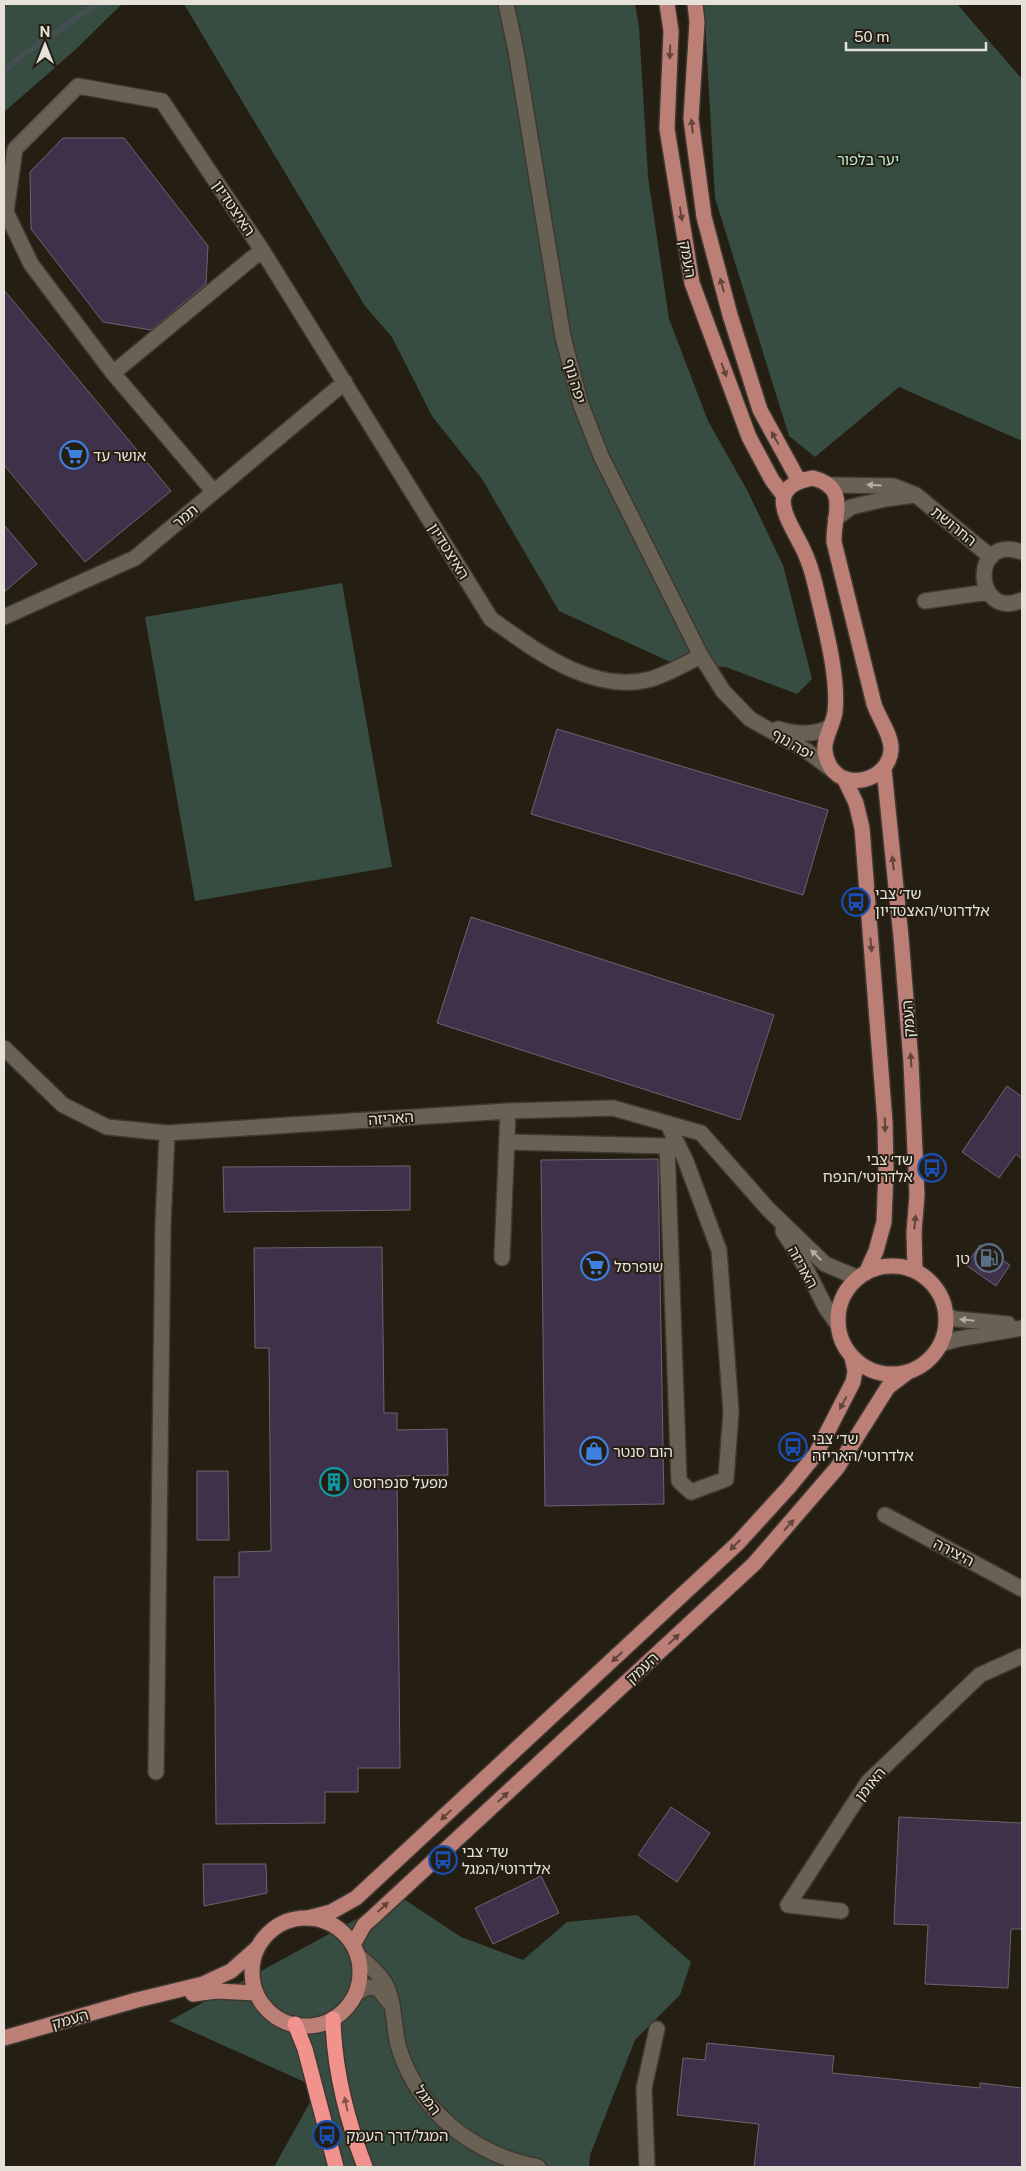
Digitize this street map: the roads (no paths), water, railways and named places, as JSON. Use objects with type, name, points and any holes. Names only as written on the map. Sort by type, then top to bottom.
[{"type":"highway","points":[[333,2019],[334,2049],[349,2119],[365,2167]]},
{"type":"highway","points":[[295,2024],[306,2049],[336,2167]]},
{"type":"main road","name":"העמק","points":[[667,4],[671,31],[667,129],[692,284],[749,437],[772,480],[784,496],[782,505],[784,514],[804,550],[812,573],[828,645],[835,696],[835,712],[825,742],[825,753],[828,763],[839,775],[856,803],[862,828],[886,1122],[884,1222],[876,1251],[862,1276]]},
{"type":"main road","name":"העמק","points":[[695,4],[697,22],[691,119],[704,217],[730,315],[760,410],[799,481]]},
{"type":"main road","points":[[784,496],[787,490],[799,481],[813,478],[830,485]]},
{"type":"main road","name":"העמק","points":[[830,485],[838,501],[834,542],[874,704],[890,738],[889,759],[884,768],[902,937],[911,1062],[918,1195],[914,1232],[915,1271]]},
{"type":"main road","points":[[839,775],[854,781],[866,780],[876,776],[884,768]]},
{"type":"main road","points":[[890,1266],[915,1271],[927,1278],[937,1289],[944,1302],[947,1316],[946,1330],[941,1344],[933,1356],[922,1366],[908,1372],[891,1374],[874,1371],[852,1357],[842,1342],[838,1325],[838,1312],[842,1299],[849,1288],[862,1276],[890,1266]]},
{"type":"main road","name":"העמק","points":[[308,1918],[331,1912],[356,1898],[738,1543],[816,1454],[853,1382],[852,1357]]},
{"type":"main road","name":"העמק","points":[[355,1949],[364,1925],[754,1564],[837,1468],[888,1387],[908,1372]]},
{"type":"main road","points":[[308,1918],[335,1925],[343,1932],[355,1949],[360,1972],[356,1993],[344,2011],[333,2019],[313,2025],[295,2024],[279,2018],[270,2012],[256,1993],[252,1970],[257,1948],[267,1934],[281,1924],[292,1920],[308,1918]]},
{"type":"main road","name":"העמק","points":[[4,2038],[216,1979],[232,1971],[257,1948]]},
{"type":"main road","name":"העמק","points":[[136,2000],[216,1991],[256,1993]]},
{"type":"street","name":"יפה נוף","points":[[506,4],[516,50],[557,303],[576,388],[601,456],[700,656],[723,691],[750,719],[807,751],[839,775]]},
{"type":"street","name":"האיצטדיון","points":[[214,492],[113,373],[31,264],[6,212],[15,149],[78,86],[162,101],[262,250],[491,619],[535,650],[566,668],[604,679],[625,682],[650,679],[700,656]]},
{"type":"street","points":[[113,373],[262,250]]},
{"type":"street","name":"תמר","points":[[4,617],[135,558],[345,382]]},
{"type":"street","name":"החרושת","points":[[830,485],[893,486],[916,495],[991,557]]},
{"type":"street","points":[[835,518],[851,507],[886,499],[916,495]]},
{"type":"street","points":[[1022,552],[1006,550],[991,557],[984,570],[983,578],[988,592],[994,598],[1002,602],[1011,603],[1022,600]]},
{"type":"street","points":[[925,601],[988,592]]},
{"type":"street","name":"יפה נוף","points":[[750,719],[793,734],[815,732],[830,727]]},
{"type":"street","name":"האריזה","points":[[4,1048],[63,1105],[107,1127],[167,1133],[508,1111],[613,1108],[701,1133],[768,1209],[825,1264],[862,1276]]},
{"type":"street","points":[[502,1258],[508,1111]]},
{"type":"street","points":[[667,1123],[685,1159],[719,1250],[731,1410],[726,1479],[691,1492],[679,1481],[667,1123]]},
{"type":"street","points":[[156,1772],[163,1224],[167,1133]]},
{"type":"street","points":[[507,1142],[667,1146]]},
{"type":"street","name":"האריזה","points":[[768,1209],[803,1263],[826,1308],[838,1325]]},
{"type":"street","points":[[947,1316],[956,1319],[1022,1327]]},
{"type":"street","points":[[941,1344],[1022,1327]]},
{"type":"street","name":"היצירה","points":[[885,1515],[1022,1589]]},
{"type":"street","name":"האומן","points":[[841,1911],[788,1905],[868,1782],[980,1675],[1022,1656]]},
{"type":"street","name":"המגל","points":[[355,1949],[384,1982],[388,1990],[399,2045],[415,2085],[435,2113],[466,2138],[501,2156],[538,2167]]},
{"type":"street","name":"המגל","points":[[356,1993],[368,1987],[378,1988],[391,2006]]},
{"type":"street","points":[[647,2167],[644,2088],[657,2029]]},
{"type":"waterway","points":[[4,71],[21,56],[97,4]]},
{"type":"place","name":"אושר עד","points":[[74,455]]},
{"type":"place","name":"שד׳ צבי אלדרוטי/האצטדיון","points":[[856,902]]},
{"type":"place","name":"שד׳ צבי אלדרוטי/הנפח","points":[[932,1168]]},
{"type":"place","name":"טן","points":[[989,1258]]},
{"type":"place","name":"שופרסל","points":[[595,1266]]},
{"type":"place","name":"שד׳ צבי אלדרוטי/האריזה","points":[[793,1447]]},
{"type":"place","name":"הום סנטר","points":[[594,1451]]},
{"type":"place","name":"מפעל סנפרוסט","points":[[334,1482]]},
{"type":"place","name":"שד׳ צבי אלדרוטי/המגל","points":[[443,1860]]},
{"type":"place","name":"המגל/דרך העמק","points":[[327,2135]]},
{"type":"park label","name":"יער בלפור","points":[[868,159]]}]
